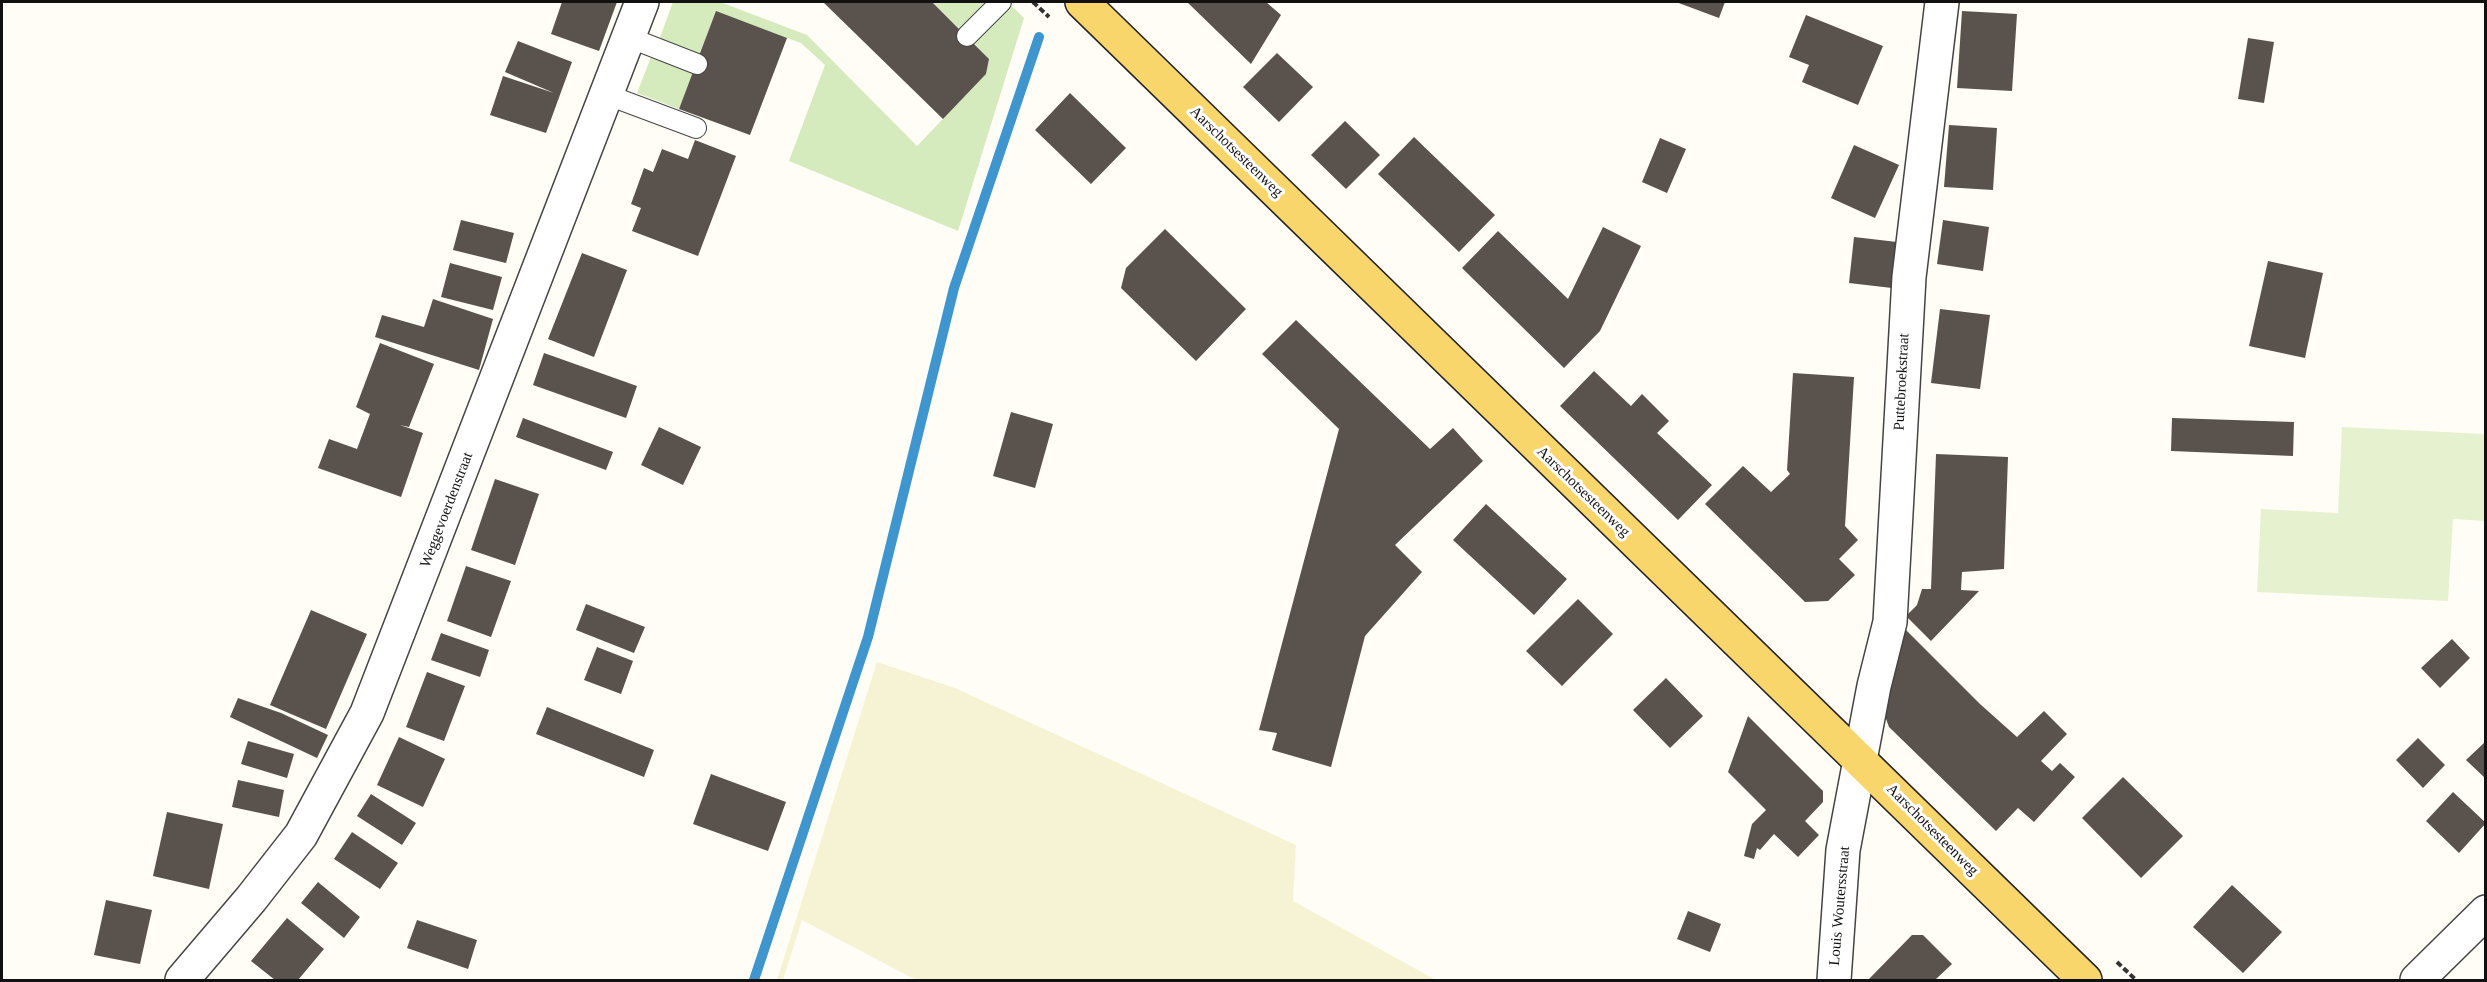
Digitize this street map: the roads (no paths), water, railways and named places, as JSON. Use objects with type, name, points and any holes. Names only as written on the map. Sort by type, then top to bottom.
[{"type":"main road","name":"Aarschotsesteenweg","points":[[1082,2],[2085,981]]},
{"type":"street","name":"Weggevoerdenstraat","points":[[182,981],[301,835],[367,713],[642,2]]},
{"type":"street","name":"Puttebroekstraat","points":[[1860,760],[1874,686],[1890,622],[1909,277],[1942,2]]},
{"type":"street","name":"Louis Woutersstraat","points":[[1834,981],[1842,861],[1860,760]]},
{"type":"street","points":[[2417,981],[2486,912]]},
{"type":"lane","points":[[967,36],[1001,2]]},
{"type":"lane","points":[[628,37],[697,64]]},
{"type":"lane","points":[[605,94],[696,128]]},
{"type":"waterway","points":[[754,980],[868,637],[954,288],[1039,37]]}]
